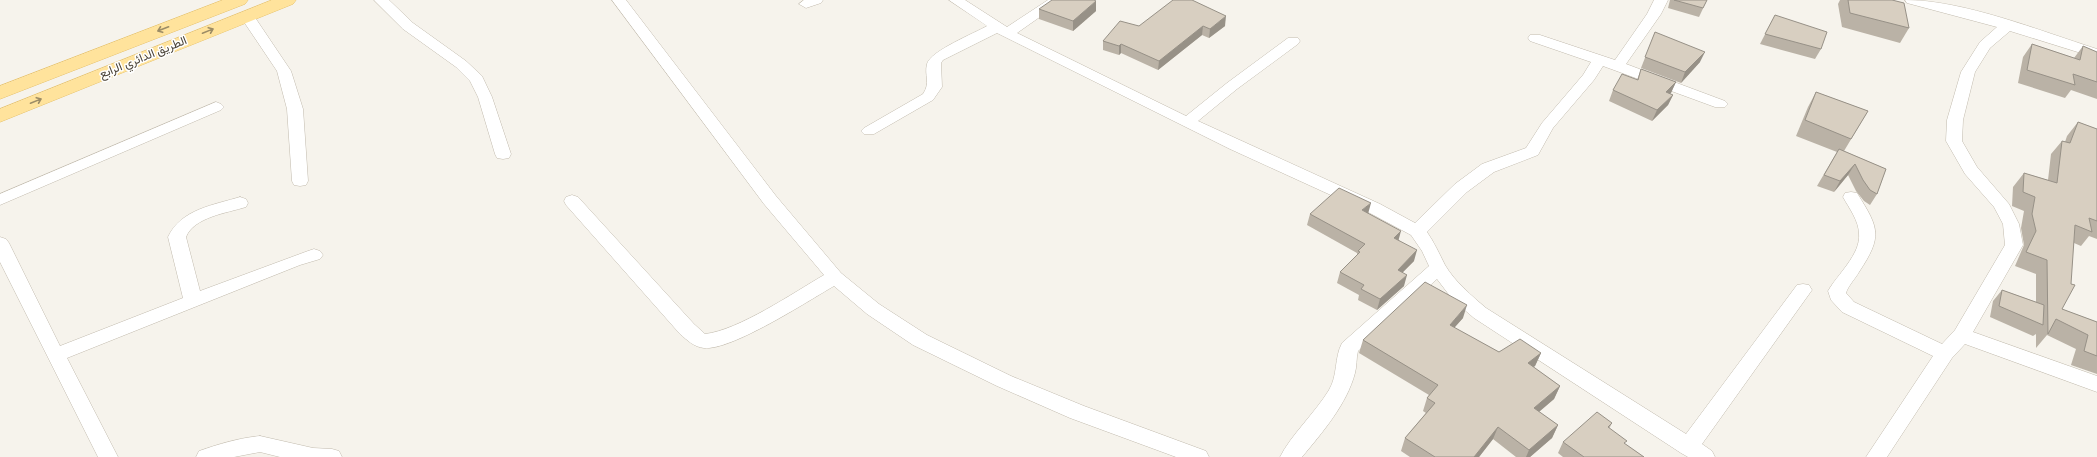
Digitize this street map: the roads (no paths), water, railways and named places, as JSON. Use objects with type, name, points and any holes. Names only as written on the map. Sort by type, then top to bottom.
[{"type":"main road","name":"الطريق الدائري الرابع","points":[[0,93],[243,8],[287,0]]},
{"type":"main road","name":"الطريق الدائري الرابع","points":[[0,116],[243,8]]},
{"type":"street","points":[[381,0],[408,26],[461,64],[477,79],[485,97],[503,154]]},
{"type":"street","points":[[619,0],[770,200],[835,277],[873,309],[920,340],[1004,381],[1175,453],[1199,457]]},
{"type":"street","points":[[956,0],[1002,30],[1236,146],[1374,208],[1418,231],[1430,249],[1438,268],[1459,295],[1480,313],[1705,457]]},
{"type":"street","points":[[868,131],[928,97],[935,87],[934,63],[938,57],[1002,30],[1057,0]]},
{"type":"street","points":[[1618,66],[1654,14],[1661,0]]},
{"type":"street","points":[[1912,0],[2008,25],[2097,54]]},
{"type":"street","points":[[243,8],[284,71],[295,109],[300,181]]},
{"type":"street","points":[[1876,457],[1946,353],[1962,335],[2014,245],[2011,224],[2001,204],[1971,170],[1954,141],[1955,120],[1968,72],[1985,45],[2008,25]]},
{"type":"street","points":[[1536,38],[1618,66],[1720,104]]},
{"type":"street","points":[[1188,122],[1232,86],[1293,41]]},
{"type":"street","points":[[1418,231],[1461,188],[1488,168],[1532,151],[1547,126],[1589,77],[1598,60]]},
{"type":"street","points":[[0,200],[216,107]]},
{"type":"street","points":[[1851,197],[1864,222],[1868,235],[1866,246],[1837,291],[1837,295],[1848,307],[1946,353]]},
{"type":"street","points":[[572,201],[687,329],[703,341],[724,338],[733,334],[835,277]]},
{"type":"street","points":[[193,301],[178,237],[179,230],[192,219],[240,203]]},
{"type":"street","points":[[0,243],[22,290],[108,457]]},
{"type":"street","points":[[56,355],[294,261],[314,255]]},
{"type":"street","points":[[1290,457],[1316,424],[1342,384],[1345,376],[1346,358],[1349,348],[1438,268]]},
{"type":"street","points":[[1688,447],[1803,290]]},
{"type":"street","points":[[1962,335],[2097,384]]},
{"type":"street","points":[[206,457],[243,446],[260,444],[313,456],[332,457]]}]
